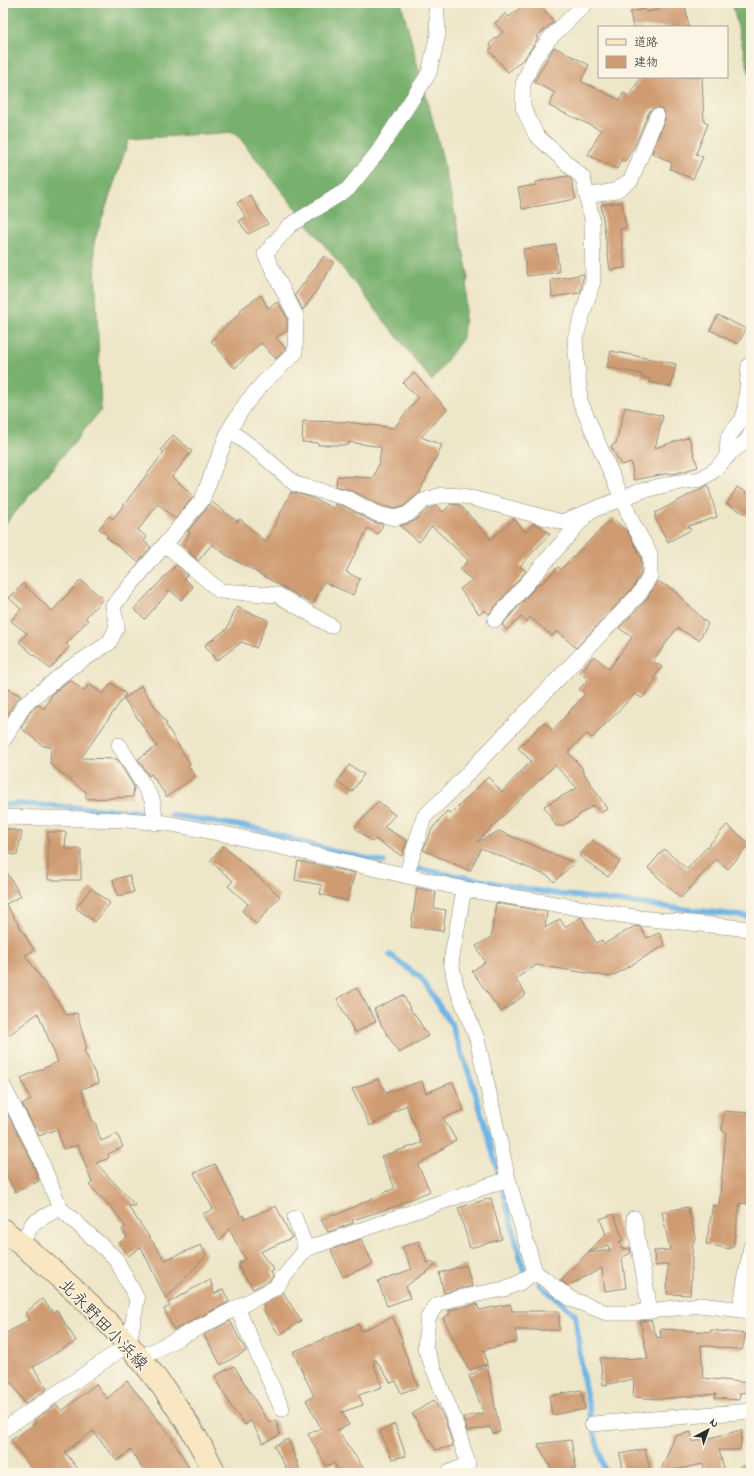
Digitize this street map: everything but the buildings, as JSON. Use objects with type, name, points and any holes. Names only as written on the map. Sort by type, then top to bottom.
[{"type":"main road","name":"北永野田小浜線","points":[[3,1230],[87,1302],[135,1351],[193,1432],[215,1473]]},
{"type":"street","points":[[3,741],[24,705],[70,668],[110,643],[117,627],[113,606],[202,500],[230,430],[246,402],[264,382],[295,353],[296,316],[265,254],[289,226],[348,189],[378,152],[430,73],[438,34],[436,3]]},
{"type":"street","points":[[406,876],[424,817],[454,788],[640,593],[650,576],[650,554],[622,498],[580,401],[575,339],[593,281],[592,219],[583,178],[536,135],[523,107],[523,84],[534,59],[550,38],[586,3]]},
{"type":"street","points":[[587,196],[615,192],[631,180],[657,116]]},
{"type":"street","points":[[727,457],[728,437],[742,420],[745,411],[749,365]]},
{"type":"street","points":[[230,430],[260,453],[295,484],[347,498],[377,514],[395,518],[408,514],[423,501],[441,495],[464,496],[562,522],[588,513],[622,498],[673,483],[701,479],[716,469],[727,457],[746,441],[751,433]]},
{"type":"street","points":[[495,620],[588,513]]},
{"type":"street","points":[[165,544],[220,592],[278,595],[331,626]]},
{"type":"street","points":[[119,745],[152,799],[156,823]]},
{"type":"street","points":[[3,817],[156,823],[234,836],[464,889],[640,918],[751,929]]},
{"type":"street","points":[[464,889],[451,962],[456,986],[477,1040],[508,1179],[535,1272],[571,1299],[607,1313],[650,1311],[700,1305],[746,1311],[751,1247]]},
{"type":"street","points":[[3,1086],[39,1156],[60,1208],[116,1259],[137,1299],[135,1351]]},
{"type":"street","points":[[3,1430],[135,1351],[237,1308],[275,1288],[306,1249],[508,1179]]},
{"type":"street","points":[[21,1244],[33,1223],[60,1208]]},
{"type":"street","points":[[296,1218],[306,1249]]},
{"type":"street","points":[[634,1218],[650,1311]]},
{"type":"street","points":[[448,1473],[468,1464],[454,1419],[425,1348],[428,1318],[436,1305],[453,1299],[504,1290],[521,1282],[535,1272]]},
{"type":"street","points":[[237,1308],[282,1409]]},
{"type":"street","points":[[592,1424],[751,1411]]},
{"type":"green space","points":[[3,3],[401,3],[439,144],[468,273],[463,338],[432,381],[235,132],[129,139],[94,242],[101,410],[3,527]]},
{"type":"green space","points":[[732,3],[751,3],[751,80]]},
{"type":"green space","points":[[751,1458],[751,1473],[729,1473]]},
{"type":"waterway","points":[[3,805],[20,804],[147,812]]},
{"type":"waterway","points":[[171,815],[254,828],[336,852],[384,862]]},
{"type":"waterway","points":[[413,868],[550,893],[751,917]]},
{"type":"waterway","points":[[390,955],[421,978],[451,1024],[473,1085],[499,1174]]},
{"type":"waterway","points":[[503,1190],[524,1272],[528,1275]]},
{"type":"waterway","points":[[539,1284],[575,1314],[582,1372],[592,1424],[605,1473]]}]
